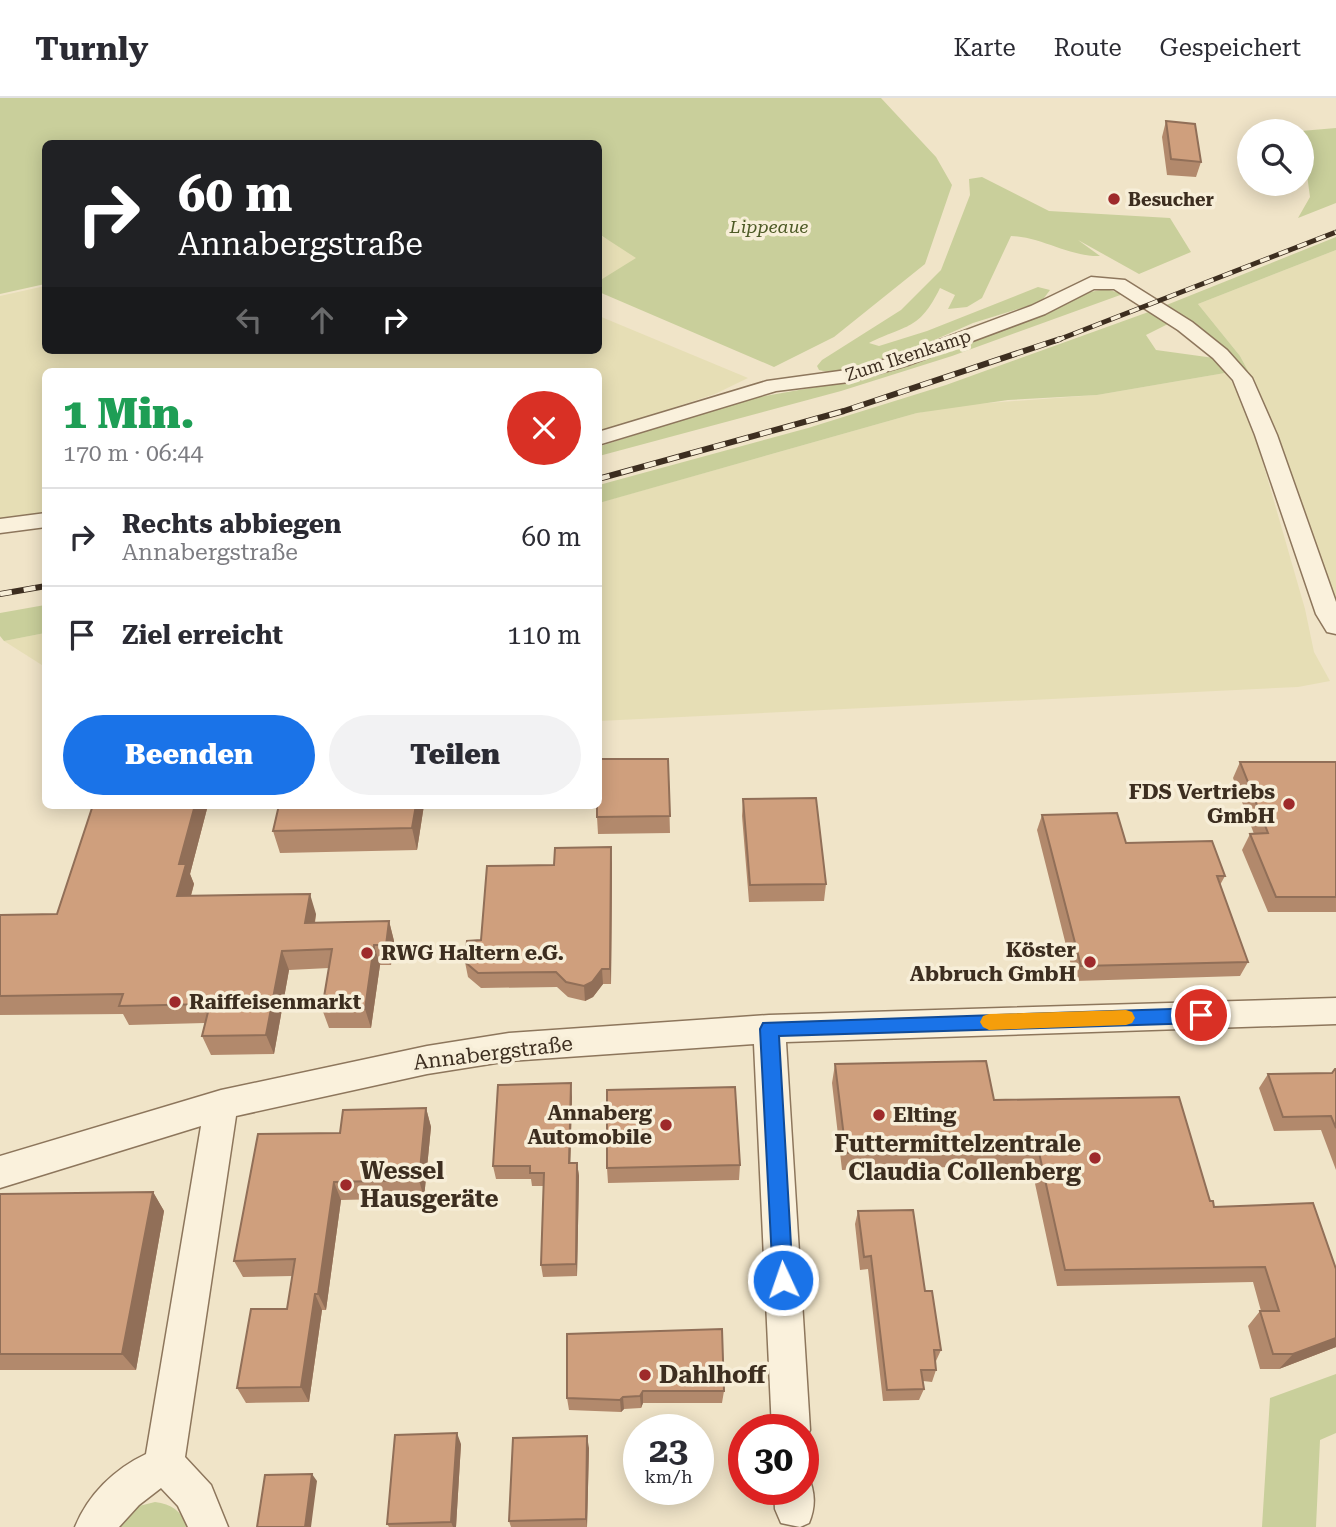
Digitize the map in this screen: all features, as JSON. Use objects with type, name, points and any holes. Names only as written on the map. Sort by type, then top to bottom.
[{"type":"street","name":"Zum Ikenkamp","points":[[602,438],[774,385],[838,378],[901,361],[1038,310],[1091,283],[1118,284],[1220,354],[1242,378],[1266,435],[1328,614],[1336,626]]},
{"type":"street","points":[[0,526],[42,521]]},
{"type":"street","name":"Annabergstraße","points":[[0,1172],[220,1105],[427,1060],[509,1047],[769,1029],[1336,1011]]},
{"type":"street","points":[[769,1029],[790,1414]]},
{"type":"street","points":[[164,1466],[220,1105]]},
{"type":"street","points":[[95,1527],[121,1494],[144,1475],[164,1466]]},
{"type":"street","points":[[164,1466],[184,1480],[201,1503],[208,1527]]},
{"type":"shaded area","points":[[602,237],[644,258],[602,279]]},
{"type":"shaded area","points":[[1336,250],[1336,599],[1326,579],[1254,384],[1240,356],[1198,304]]},
{"type":"shaded area","points":[[42,287],[42,354],[602,354],[602,317],[748,378],[715,394],[602,431],[602,368],[42,368],[42,512],[0,518],[0,296]]},
{"type":"shaded area","points":[[1225,373],[1244,397],[1305,609],[1314,652],[1330,681],[1298,687],[602,721],[602,502],[917,413],[961,405],[1097,395]]},
{"type":"shaded area","points":[[42,634],[42,665],[4,641]]},
{"type":"green space","name":"Lippeaue","points":[[0,98],[881,98],[936,157],[952,185],[925,264],[834,337],[774,367],[602,293],[602,279],[636,258],[602,236],[602,140],[42,140],[42,285],[0,294]]},
{"type":"green space","points":[[1336,128],[1336,203],[1298,218],[1310,196],[1314,196],[1314,130]]},
{"type":"green space","points":[[982,177],[1049,211],[1170,218],[1191,252],[1139,274],[1078,240],[1100,256],[1077,253],[1011,236],[982,298],[967,307],[948,309],[955,295],[940,288],[925,312],[911,325],[869,343],[879,346],[927,331],[1038,287],[1050,290],[1041,302],[973,323],[891,359],[836,374],[819,370],[817,366],[822,360],[901,310],[941,270],[970,195],[969,179]]},
{"type":"green space","points":[[1336,237],[1336,250],[1198,304],[1240,356],[1248,371],[1242,370],[1159,308]]},
{"type":"green space","points":[[1106,289],[1123,294],[952,356],[841,391],[602,455],[602,446],[742,400],[873,377],[1048,312],[1085,293]]},
{"type":"green space","points":[[1154,310],[1167,320],[1168,324],[1146,335],[1156,350],[1214,358],[1225,373],[1097,395],[1008,400],[917,413],[602,502],[602,484],[808,428],[946,385]]},
{"type":"green space","points":[[42,606],[42,634],[4,641],[0,636],[0,613]]},
{"type":"green space","points":[[1336,1374],[1336,1433],[1320,1440],[1316,1527],[1262,1527],[1270,1398]]},
{"type":"green space","points":[[155,1502],[175,1509],[188,1527],[112,1527],[131,1508]]},
{"type":"building","points":[[1166,121],[1195,124],[1201,162],[1171,159]]},
{"type":"building","points":[[602,759],[668,759],[670,816],[597,817],[597,809],[602,809]]},
{"type":"building","points":[[1240,762],[1336,762],[1336,897],[1276,897],[1250,834],[1268,833]]},
{"type":"building","points":[[816,798],[826,884],[750,885],[743,799]]},
{"type":"building","points":[[92,809],[194,809],[179,864],[186,864],[177,896],[310,894],[305,923],[389,921],[386,945],[374,945],[365,1009],[322,1009],[332,949],[282,951],[266,1035],[202,1036],[210,1004],[119,1006],[123,994],[0,996],[0,915],[57,914]]},
{"type":"building","points":[[278,809],[415,809],[412,828],[273,831]]},
{"type":"building","points":[[1117,813],[1126,843],[1212,841],[1225,876],[1217,876],[1248,962],[1081,966],[1042,815]]},
{"type":"building","points":[[611,847],[610,969],[602,969],[592,982],[584,986],[566,982],[556,972],[478,973],[465,962],[467,941],[481,940],[487,866],[554,865],[555,848]]},
{"type":"building","points":[[986,1061],[994,1100],[1179,1097],[1214,1207],[1313,1203],[1336,1269],[1336,1338],[1293,1354],[1273,1354],[1260,1311],[1279,1311],[1265,1267],[1065,1270],[1038,1148],[846,1153],[835,1064]]},
{"type":"building","points":[[1335,1069],[1336,1128],[1331,1116],[1283,1117],[1268,1074],[1332,1073]]},
{"type":"building","points":[[571,1083],[569,1163],[577,1163],[576,1264],[541,1265],[544,1173],[530,1173],[530,1166],[493,1166],[498,1085]]},
{"type":"building","points":[[735,1087],[740,1165],[607,1168],[607,1090]]},
{"type":"building","points":[[426,1108],[419,1180],[334,1182],[301,1387],[237,1388],[251,1309],[287,1309],[295,1259],[234,1261],[258,1134],[340,1133],[343,1110]]},
{"type":"building","points":[[153,1192],[122,1354],[0,1354],[0,1194]]},
{"type":"building","points":[[913,1210],[925,1291],[932,1291],[941,1350],[934,1350],[936,1370],[921,1370],[924,1389],[887,1390],[871,1256],[864,1257],[858,1211]]},
{"type":"building","name":"Dahlhoff","points":[[722,1329],[724,1391],[643,1391],[640,1396],[623,1397],[620,1400],[567,1398],[567,1334]]},
{"type":"building","points":[[457,1433],[451,1522],[387,1524],[395,1435]]},
{"type":"building","points":[[587,1436],[586,1519],[509,1521],[513,1438]]},
{"type":"building","points":[[312,1474],[305,1527],[257,1527],[265,1475]]},
{"type":"railway","points":[[1055,341],[1336,232]]},
{"type":"railway","points":[[602,478],[844,411],[1060,339]]},
{"type":"railway","points":[[0,594],[42,587]]},
{"type":"slow traffic","points":[[989,1022],[1126,1018]]},
{"type":"place","name":"Besucher","points":[[1114,199]]},
{"type":"place","name":"FDS Vertriebs GmbH","points":[[1289,804]]},
{"type":"place","name":"RWG Haltern e.G.","points":[[367,953]]},
{"type":"place","name":"Köster Abbruch GmbH","points":[[1090,962]]},
{"type":"place","name":"Raiffeisenmarkt","points":[[175,1002]]},
{"type":"place","name":"Elting","points":[[879,1115]]},
{"type":"place","name":"Annaberg Automobile","points":[[666,1125]]},
{"type":"place","name":"Futtermittelzentrale Claudia Collenberg","points":[[1095,1158]]},
{"type":"place","name":"Wessel Hausgeräte","points":[[346,1185]]},
{"type":"place","name":"Dahlhoff","points":[[645,1375]]},
{"type":"route","points":[[783,1280],[769,1029],[1201,1015]]}]
